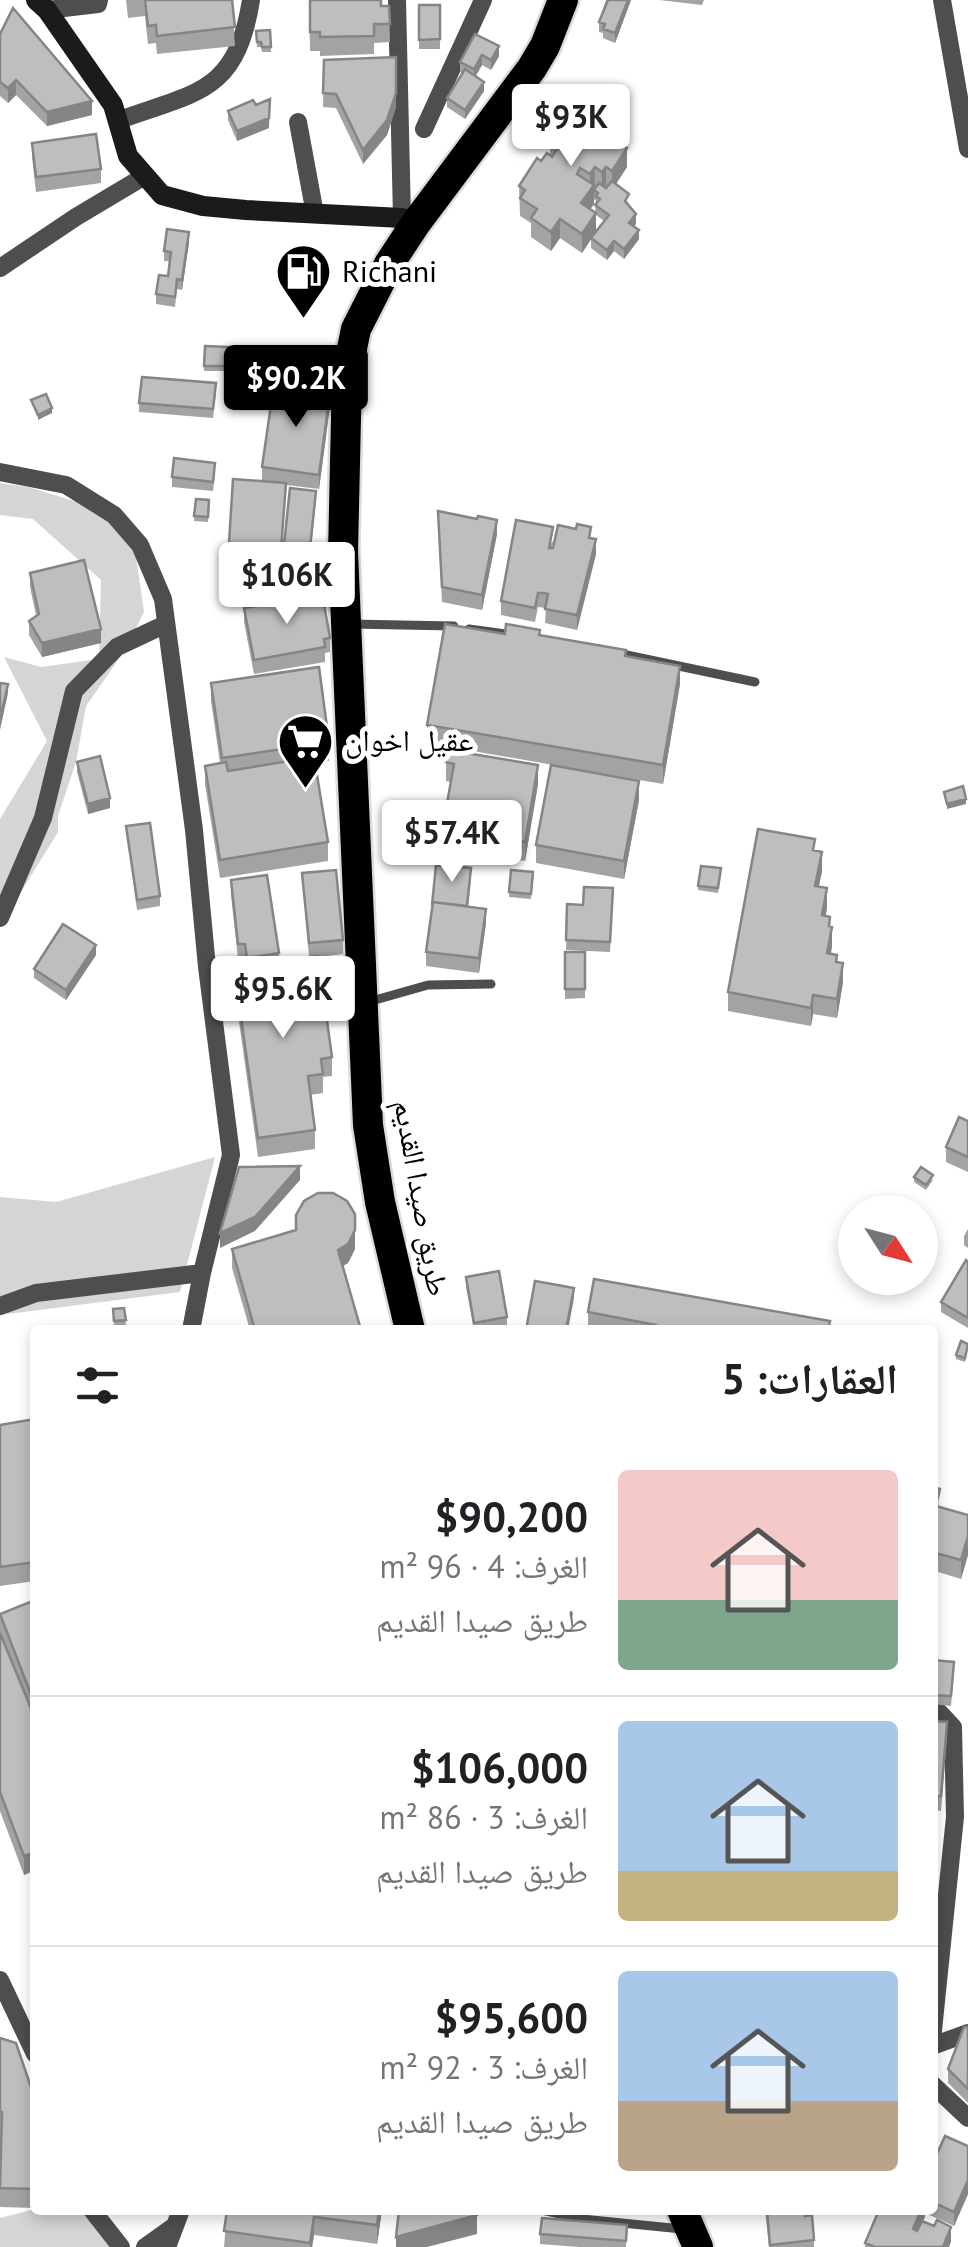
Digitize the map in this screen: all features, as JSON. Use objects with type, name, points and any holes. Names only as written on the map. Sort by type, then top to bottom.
[{"type":"highway","name":"طريق صيدا القديم","points":[[409,1325],[380,1202],[368,1125],[344,553],[348,373],[356,329],[409,220],[532,68],[563,0]]},
{"type":"street","points":[[42,5],[98,4],[99,0]]},
{"type":"street","points":[[117,121],[187,99],[218,77],[235,59],[251,0]]},
{"type":"street","points":[[42,5],[112,105],[128,156],[162,195],[179,202],[246,210],[409,220],[397,0]]},
{"type":"street","points":[[424,129],[484,0]]},
{"type":"street","points":[[942,0],[968,149]]},
{"type":"street","points":[[298,122],[315,214]]},
{"type":"street","points":[[0,268],[143,177]]},
{"type":"street","points":[[0,472],[66,485],[114,515],[140,545],[163,598],[232,1154],[192,1325]]},
{"type":"street","points":[[0,918],[44,818],[74,691],[117,646],[166,624]]},
{"type":"street","points":[[0,1306],[36,1293],[202,1273]]},
{"type":"street","points":[[938,1713],[953,1727],[955,1797],[938,1989]]},
{"type":"street","points":[[0,1980],[30,2043]]},
{"type":"street","points":[[938,2041],[968,2033]]},
{"type":"street","points":[[938,2090],[968,2118]]},
{"type":"street","points":[[96,2215],[121,2247]]},
{"type":"street","points":[[145,2247],[177,2218]]},
{"type":"street","points":[[167,2247],[177,2218]]},
{"type":"lane","points":[[347,624],[444,625],[522,636]]},
{"type":"lane","points":[[613,652],[755,682]]},
{"type":"lane","points":[[365,1003],[428,985],[491,984]]},
{"type":"lane","points":[[564,2215],[690,2229]]},
{"type":"shaded area","points":[[0,483],[28,487],[120,515],[134,543],[144,612],[123,653],[86,706],[76,762],[58,816],[58,832],[0,926],[0,819],[47,741],[4,657],[41,667],[99,659],[101,580],[33,519],[0,515]]},
{"type":"shaded area","points":[[215,1157],[180,1292],[0,1315],[0,1197],[56,1202]]},
{"type":"shaded area","points":[[30,2210],[30,2215],[95,2215],[126,2247],[0,2247],[0,2218]]},
{"type":"building","points":[[145,0],[232,0],[235,27],[157,36],[156,25],[148,26]]},
{"type":"building","points":[[310,0],[381,0],[381,6],[389,6],[390,24],[374,24],[374,36],[320,37],[320,32],[310,32]]},
{"type":"building","points":[[608,0],[628,0],[615,33],[603,29],[605,24],[599,22]]},
{"type":"building","points":[[419,5],[440,5],[440,39],[419,40]]},
{"type":"building","points":[[13,8],[92,101],[47,112],[16,80],[8,88],[0,82],[0,34]]},
{"type":"building","points":[[270,30],[271,47],[262,47],[256,31]]},
{"type":"building","points":[[475,34],[499,46],[491,60],[482,55],[474,69],[460,62]]},
{"type":"building","points":[[396,57],[396,93],[387,120],[363,150],[336,94],[323,93],[324,60]]},
{"type":"building","points":[[465,69],[484,82],[465,110],[447,98]]},
{"type":"building","points":[[270,99],[269,118],[237,131],[228,111],[253,100],[256,105]]},
{"type":"building","points":[[576,103],[620,131],[618,135],[625,139],[622,144],[627,148],[612,171],[606,167],[602,172],[595,167],[590,174],[580,168],[577,174],[594,185],[581,203],[596,213],[582,234],[560,219],[551,232],[531,218],[537,209],[520,198],[525,190],[519,186],[537,158],[541,161],[547,153],[552,157],[557,149],[550,143],[561,127],[555,123],[560,114],[566,118]]},
{"type":"building","points":[[96,134],[101,169],[36,177],[32,143]]},
{"type":"building","points":[[612,181],[629,194],[625,201],[636,214],[629,223],[639,230],[624,249],[614,241],[607,250],[591,238],[609,215],[595,205],[600,199],[594,190],[599,183],[606,188]]},
{"type":"building","points":[[167,229],[189,232],[182,280],[177,279],[175,297],[156,294],[159,275],[168,276],[171,252],[164,251]]},
{"type":"building","points":[[205,346],[228,347],[228,366],[204,366]]},
{"type":"building","points":[[142,377],[216,383],[213,409],[139,403]]},
{"type":"building","points":[[274,384],[330,392],[319,475],[262,467]]},
{"type":"building","points":[[46,394],[52,408],[38,415],[31,400]]},
{"type":"building","points":[[174,458],[215,463],[213,482],[172,477]]},
{"type":"building","points":[[233,479],[286,483],[280,563],[228,559]]},
{"type":"building","points":[[290,488],[316,491],[310,548],[284,545]]},
{"type":"building","points":[[196,499],[209,500],[208,517],[194,516]]},
{"type":"building","points":[[438,511],[497,520],[482,595],[442,587]]},
{"type":"building","points":[[516,520],[553,527],[549,548],[553,548],[558,525],[591,527],[589,538],[596,539],[577,615],[545,609],[548,594],[543,593],[538,593],[535,608],[501,601]]},
{"type":"building","points":[[84,560],[101,629],[42,643],[29,621],[39,614],[30,573]]},
{"type":"building","points":[[317,595],[319,605],[324,604],[330,638],[324,639],[325,647],[254,660],[244,608]]},
{"type":"building","points":[[445,624],[505,634],[506,624],[540,630],[539,635],[626,650],[625,656],[680,666],[663,765],[427,725]]},
{"type":"building","points":[[319,667],[329,742],[222,758],[211,683]]},
{"type":"building","points":[[0,683],[8,684],[0,720]]},
{"type":"building","points":[[448,750],[538,765],[525,842],[437,827],[439,814],[445,815],[454,764],[446,762]]},
{"type":"building","points":[[100,756],[110,798],[88,804],[77,762]]},
{"type":"building","points":[[314,757],[328,842],[220,860],[205,766],[226,762],[228,771]]},
{"type":"building","points":[[551,765],[639,781],[624,861],[536,845]]},
{"type":"building","points":[[963,786],[966,799],[947,804],[944,792]]},
{"type":"building","points":[[150,823],[160,896],[137,900],[126,826]]},
{"type":"building","points":[[758,829],[815,839],[813,850],[822,852],[815,886],[827,888],[822,915],[830,917],[832,927],[827,953],[837,955],[836,962],[843,963],[837,999],[813,995],[811,1008],[728,992]]},
{"type":"building","points":[[436,865],[471,868],[467,906],[433,902],[432,905]]},
{"type":"building","points":[[701,866],[721,868],[718,888],[698,886]]},
{"type":"building","points":[[336,870],[343,940],[309,943],[302,873]]},
{"type":"building","points":[[511,870],[533,872],[531,894],[509,892]]},
{"type":"building","points":[[267,875],[279,953],[247,958],[245,944],[238,944],[231,880]]},
{"type":"building","points":[[584,887],[613,888],[610,942],[566,940],[567,904],[583,905]]},
{"type":"building","points":[[433,902],[486,909],[479,958],[426,952]]},
{"type":"building","points":[[63,924],[96,945],[66,990],[34,969]]},
{"type":"building","points":[[565,952],[585,952],[585,989],[565,989]]},
{"type":"building","points":[[318,956],[332,1057],[321,1059],[323,1074],[308,1076],[315,1130],[258,1138],[234,968]]},
{"type":"building","points":[[959,1117],[968,1121],[968,1157],[946,1147]]},
{"type":"building","points":[[300,1166],[255,1217],[220,1233],[239,1167]]},
{"type":"building","points":[[921,1167],[933,1175],[926,1185],[914,1177]]},
{"type":"building","points":[[318,1193],[333,1193],[347,1201],[355,1214],[355,1230],[348,1244],[338,1250],[360,1325],[254,1325],[232,1249],[296,1230],[296,1215],[304,1201]]},
{"type":"building","points":[[968,1262],[968,1318],[941,1302]]},
{"type":"building","points":[[499,1271],[507,1317],[474,1323],[466,1277]]},
{"type":"building","points":[[594,1279],[830,1321],[829,1325],[656,1325],[588,1312]]},
{"type":"building","points":[[535,1281],[574,1288],[567,1325],[527,1325]]},
{"type":"building","points":[[124,1308],[126,1320],[114,1321],[113,1309]]},
{"type":"building","points":[[961,1341],[968,1344],[965,1358],[956,1355]]},
{"type":"building","points":[[30,1420],[30,1563],[0,1567],[0,1425]]},
{"type":"building","points":[[938,1507],[968,1515],[968,1536],[961,1560],[938,1554]]},
{"type":"building","points":[[30,1602],[30,1692],[0,1614]]},
{"type":"building","points":[[0,1633],[30,1706],[30,1854],[24,1856],[0,1792]]},
{"type":"building","points":[[938,1661],[954,1662],[951,1696],[938,1695]]},
{"type":"building","points":[[938,1721],[947,1722],[938,1796]]},
{"type":"building","points":[[964,2027],[968,2027],[968,2089],[948,2069]]},
{"type":"building","points":[[0,2038],[16,2043],[30,2084],[30,2189],[0,2188]]},
{"type":"building","points":[[945,2136],[968,2146],[968,2180],[954,2212],[938,2205],[938,2152]]},
{"type":"building","points":[[226,2215],[378,2215],[377,2225],[314,2217],[310,2243],[224,2231]]},
{"type":"building","points":[[398,2215],[477,2215],[396,2237]]},
{"type":"building","points":[[767,2215],[812,2215],[814,2240],[770,2245]]},
{"type":"building","points":[[877,2215],[919,2215],[913,2229],[917,2231],[922,2221],[934,2226],[937,2220],[951,2227],[943,2247],[875,2247],[865,2243]]},
{"type":"building","points":[[542,2218],[627,2225],[626,2241],[540,2234]]},
{"type":"place","name":"Richani","points":[[303,321]]},
{"type":"place","name":"عقيل اخوان","points":[[306,790]]}]
